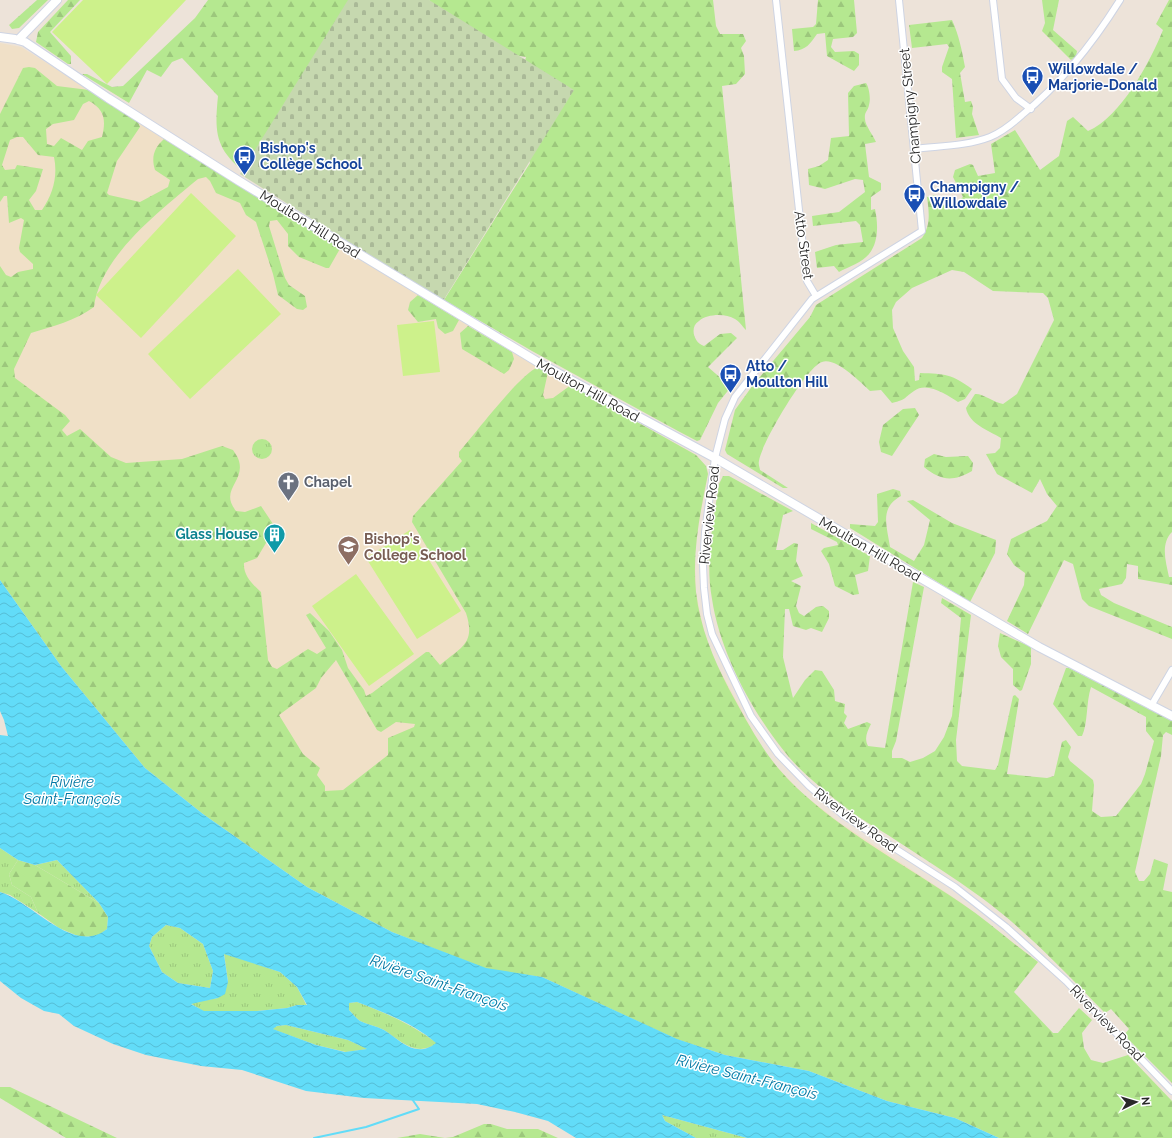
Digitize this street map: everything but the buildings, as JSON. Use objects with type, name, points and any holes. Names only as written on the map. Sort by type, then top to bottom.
[{"type":"street","points":[[18,40],[57,0]]},
{"type":"street","name":"Atto Street","points":[[714,458],[725,419],[735,397],[816,296],[807,281],[806,274],[776,0]]},
{"type":"street","name":"Champigny Street","points":[[816,296],[922,231],[899,0]]},
{"type":"street","points":[[993,0],[1002,79],[1016,98],[1031,109]]},
{"type":"street","points":[[915,149],[985,139],[1006,129],[1031,109],[1056,85],[1084,53],[1120,0]]},
{"type":"street","name":"Moulton Hill Road","points":[[0,37],[18,40],[31,46],[165,135],[441,305],[541,364],[714,458],[1039,647],[1172,716]]},
{"type":"street","name":"Riverview Road","points":[[714,458],[705,532],[703,565],[707,614],[720,652],[751,716],[766,738],[778,754],[809,786],[843,815],[955,887],[1046,961],[1172,1091]]},
{"type":"street","points":[[1151,706],[1172,670]]},
{"type":"shaded area","name":"Bishop's College School","points":[[0,43],[21,47],[512,352],[696,455],[706,466],[708,474],[698,528],[695,554],[696,592],[704,632],[715,661],[760,745],[778,768],[803,794],[839,822],[962,903],[1038,962],[1013,992],[725,1055],[0,580]]},
{"type":"green space","points":[[37,0],[48,0],[19,28],[12,29],[9,25]]},
{"type":"green space","points":[[68,0],[80,0],[50,32],[71,56],[71,64],[68,64],[36,42],[38,32]]},
{"type":"green space","points":[[83,0],[186,0],[107,84],[52,32]]},
{"type":"green space","points":[[208,0],[374,0],[248,175],[229,158],[223,149],[217,132],[216,121],[218,96],[182,58],[172,62],[161,77],[147,70],[129,103],[82,74],[87,74],[112,87],[123,86],[195,18]]},
{"type":"green space","points":[[348,0],[429,0],[574,90],[443,301],[240,174]]},
{"type":"green space","points":[[429,0],[713,0],[716,26],[720,34],[743,34],[746,41],[741,48],[744,56],[745,74],[736,84],[722,86],[746,330],[735,319],[721,315],[702,319],[694,327],[695,338],[704,346],[720,334],[731,333],[737,338],[708,367],[731,387],[718,403],[700,440],[697,441],[678,431],[532,351],[444,300],[530,163],[524,141],[523,68],[526,57],[466,47]]},
{"type":"green space","points":[[818,0],[854,0],[857,33],[853,37],[833,39],[831,47],[835,52],[854,51],[859,54],[859,65],[854,71],[827,56],[825,33],[817,34],[807,46],[794,51],[792,29],[813,27],[816,24]]},
{"type":"green space","points":[[1042,0],[1059,0],[1053,30],[1077,51],[1076,56],[1071,60],[1042,31],[1045,23]]},
{"type":"green space","points":[[1169,0],[1172,0],[1172,532],[1166,542],[1165,559],[1169,577],[1172,577],[1172,585],[1138,579],[1138,566],[1127,564],[1126,578],[1122,584],[1099,589],[1101,595],[1114,603],[1172,627],[1172,639],[1089,606],[1082,599],[1073,564],[1064,560],[1028,634],[1007,621],[1024,585],[1025,573],[1014,565],[1007,554],[1011,539],[1047,521],[1057,506],[1047,494],[1040,479],[1032,493],[997,474],[986,454],[995,453],[1000,448],[1001,438],[975,422],[968,414],[966,408],[975,394],[1003,404],[1017,394],[1054,320],[1048,298],[1043,293],[993,291],[964,272],[952,270],[912,288],[896,302],[892,310],[893,328],[903,351],[914,367],[915,381],[919,380],[920,373],[948,376],[959,380],[972,389],[965,399],[958,402],[937,390],[931,388],[919,388],[903,400],[892,403],[881,390],[870,391],[848,371],[834,363],[828,361],[822,362],[806,377],[796,391],[776,423],[759,461],[760,470],[788,488],[783,488],[727,454],[725,450],[735,410],[753,385],[810,317],[816,305],[922,238],[928,223],[929,213],[927,197],[935,195],[947,209],[963,197],[953,177],[955,170],[970,164],[973,165],[978,176],[995,173],[991,144],[1015,130],[1040,170],[1059,156],[1067,121],[1073,117],[1088,131],[1100,124],[1112,114],[1133,87],[1157,43],[1163,30],[1156,24]]},
{"type":"green space","points":[[952,20],[958,37],[965,67],[960,73],[965,102],[971,101],[973,107],[972,114],[979,135],[956,138],[952,79],[942,72],[942,67],[949,47],[947,44],[912,48],[909,25]]},
{"type":"green space","name":"Bishop's College School","points":[[23,68],[35,68],[57,86],[89,90],[138,122],[140,127],[117,161],[107,193],[109,195],[140,202],[168,187],[170,180],[155,170],[153,161],[156,149],[164,139],[341,247],[329,268],[326,268],[299,257],[288,246],[288,234],[277,220],[270,221],[269,226],[285,278],[289,285],[305,296],[307,307],[303,310],[297,309],[278,295],[273,274],[256,222],[246,215],[240,203],[216,193],[210,181],[206,177],[198,179],[150,220],[120,252],[108,270],[99,288],[94,307],[72,320],[31,333],[14,369],[15,378],[65,415],[70,421],[62,430],[67,436],[80,429],[111,457],[126,463],[182,459],[222,446],[233,450],[239,460],[240,468],[239,475],[231,491],[231,504],[236,511],[245,512],[261,506],[273,524],[272,533],[257,558],[244,563],[247,576],[261,592],[268,660],[272,667],[277,669],[308,649],[317,654],[326,648],[306,615],[310,613],[329,631],[342,650],[348,668],[364,690],[366,696],[426,652],[429,652],[440,665],[465,644],[469,632],[469,623],[466,613],[412,522],[413,516],[462,461],[459,457],[459,452],[509,392],[530,372],[538,367],[548,372],[543,395],[545,399],[553,398],[571,385],[696,455],[706,466],[708,474],[700,518],[695,562],[696,592],[701,618],[713,654],[729,689],[758,740],[778,768],[818,807],[865,841],[971,910],[1038,962],[1014,992],[1053,1033],[1058,1033],[1079,1008],[1092,1020],[1082,1033],[1084,1048],[1091,1060],[1103,1063],[1128,1055],[1172,1101],[1172,1138],[999,1138],[955,1118],[887,1101],[809,1071],[725,1055],[676,1039],[542,977],[486,969],[392,932],[307,887],[203,814],[145,768],[61,666],[0,580],[0,266],[6,275],[11,277],[18,272],[33,269],[33,264],[20,252],[19,248],[24,220],[21,218],[9,223],[7,196],[4,196],[0,202],[0,114]],"holes":[[[89,101],[98,108],[103,116],[104,125],[102,137],[88,141],[82,150],[61,138],[54,146],[47,144],[46,129],[53,124],[74,120],[83,104]],[[17,137],[23,137],[38,155],[54,157],[54,185],[42,210],[35,210],[29,200],[36,191],[43,169],[17,165],[15,169],[5,170],[2,165],[10,140]],[[336,660],[377,730],[381,732],[396,722],[415,724],[414,727],[388,738],[388,755],[343,790],[325,791],[325,786],[317,775],[320,768],[303,754],[279,715],[316,688],[321,678]]]},
{"type":"green space","points":[[866,83],[869,90],[870,100],[865,115],[865,121],[876,142],[865,144],[869,177],[881,183],[881,190],[871,197],[871,210],[875,209],[877,220],[875,244],[866,257],[839,272],[834,266],[817,268],[815,252],[836,245],[863,242],[860,225],[856,221],[813,226],[812,216],[839,212],[865,192],[863,180],[855,179],[825,189],[809,185],[808,169],[819,166],[828,160],[831,138],[849,136],[848,93],[854,86]]},
{"type":"green space","points":[[191,193],[236,236],[141,338],[96,295]]},
{"type":"green space","points":[[238,269],[281,314],[190,399],[148,354]]},
{"type":"green space","points":[[418,295],[459,320],[453,331],[445,334],[438,328],[436,319],[418,322],[408,310],[410,302]]},
{"type":"green space","points":[[434,321],[440,372],[403,376],[397,325]]},
{"type":"green space","points":[[468,326],[512,352],[514,359],[509,370],[504,374],[462,349],[460,333]]},
{"type":"green space","points":[[915,408],[919,415],[892,456],[881,452],[879,442],[883,425],[903,409]]},
{"type":"green space","points":[[262,439],[269,442],[272,449],[269,456],[262,459],[255,456],[252,449],[255,442]]},
{"type":"green space","points":[[934,454],[946,457],[968,456],[973,463],[972,471],[965,475],[953,478],[936,475],[924,467],[925,459]]},
{"type":"green space","points":[[723,476],[729,476],[793,511],[783,515],[776,550],[783,550],[794,543],[798,544],[796,561],[803,576],[791,581],[801,586],[796,606],[799,613],[804,616],[816,607],[823,606],[829,611],[829,618],[822,632],[811,628],[806,630],[793,626],[789,609],[785,609],[783,657],[793,698],[805,680],[815,670],[822,671],[834,690],[835,701],[845,704],[844,713],[847,716],[844,723],[848,729],[867,722],[871,724],[866,738],[868,746],[885,748],[913,582],[924,587],[896,741],[892,751],[892,758],[902,758],[910,762],[923,758],[935,751],[944,737],[952,716],[961,618],[941,603],[942,598],[971,615],[956,740],[957,761],[962,766],[995,770],[998,765],[1013,696],[1015,695],[1019,699],[1007,774],[1047,778],[1054,776],[1062,742],[1066,740],[1071,747],[1068,757],[1070,761],[1093,780],[1092,811],[1101,817],[1116,816],[1141,784],[1145,774],[1154,741],[1146,731],[1146,717],[1091,687],[1084,731],[1082,736],[1078,736],[1053,704],[1066,668],[1069,668],[1172,721],[1172,735],[1166,732],[1163,735],[1161,756],[1135,872],[1139,881],[1144,881],[1150,874],[1154,859],[1168,864],[1163,890],[1172,892],[1172,1083],[1124,1035],[1129,1029],[1111,1009],[1105,1013],[1015,924],[982,898],[841,804],[798,767],[772,735],[749,699],[730,660],[716,619],[712,599],[709,570],[711,542],[719,484]]},
{"type":"green space","points":[[893,489],[900,491],[901,496],[894,501],[887,512],[886,525],[890,547],[914,561],[924,545],[930,520],[907,501],[913,500],[952,523],[996,540],[995,553],[970,602],[850,528],[850,524],[875,526],[878,522],[877,494]]},
{"type":"green space","points":[[811,523],[870,556],[868,571],[855,575],[859,594],[853,595],[835,586],[829,564],[821,551],[824,548],[838,545],[837,542],[811,529]]},
{"type":"green space","points":[[410,530],[461,611],[417,639],[366,558]]},
{"type":"green space","points":[[356,574],[414,654],[369,686],[312,606]]},
{"type":"green space","points":[[1000,633],[1031,647],[1031,664],[1022,690],[1020,691],[1013,685],[1013,669],[1001,657],[998,646]]},
{"type":"green space","points":[[0,848],[18,860],[9,874],[12,885],[31,897],[38,913],[10,895],[0,892]]},
{"type":"green space","points":[[18,860],[35,865],[99,903],[108,917],[107,929],[98,936],[80,937],[59,928],[38,913],[31,897],[12,885],[9,874]]},
{"type":"green space","points":[[57,860],[99,903],[35,865]]},
{"type":"green space","points":[[166,925],[180,928],[203,944],[213,971],[210,988],[178,983],[162,972],[149,946],[152,937]]},
{"type":"green space","points":[[224,953],[280,972],[297,987],[307,1006],[297,1005],[287,1008],[257,1011],[203,1011],[190,1003],[218,998],[228,982]]},
{"type":"green space","points":[[357,1002],[378,1010],[418,1030],[437,1043],[422,1049],[415,1048],[403,1043],[378,1027],[360,1021],[349,1010],[349,1003]]},
{"type":"green space","points":[[286,1025],[348,1040],[368,1049],[346,1052],[316,1045],[272,1029],[277,1026]]},
{"type":"green space","points":[[0,1087],[10,1087],[117,1138],[66,1138],[0,1098]]},
{"type":"green space","points":[[662,1115],[747,1138],[696,1138],[665,1121]]},
{"type":"green space","points":[[484,1124],[491,1124],[507,1129],[538,1129],[558,1138],[445,1138],[453,1137]]},
{"type":"green space","points":[[420,1134],[445,1138],[397,1138]]},
{"type":"water","name":"Rivière Saint-François","points":[[0,580],[61,666],[145,768],[203,814],[307,887],[392,932],[486,968],[542,977],[677,1039],[725,1055],[809,1071],[887,1101],[955,1118],[999,1138],[747,1138],[662,1115],[665,1121],[696,1138],[576,1138],[548,1121],[477,1104],[364,1098],[306,1091],[242,1070],[201,1066],[146,1055],[113,1044],[74,1026],[59,1014],[44,1011],[21,998],[0,981],[0,892],[13,898],[67,932],[81,936],[94,936],[107,929],[108,917],[99,903],[57,860],[35,865],[18,860],[0,848],[0,735],[8,736],[0,711]],"holes":[[[166,925],[180,928],[203,944],[213,971],[210,988],[178,983],[162,972],[149,946],[152,937]],[[224,954],[280,972],[297,987],[307,1005],[257,1011],[204,1011],[191,1004],[218,998],[225,994],[228,982]],[[357,1002],[398,1019],[418,1030],[436,1043],[422,1049],[409,1047],[384,1030],[360,1021],[349,1010],[349,1003]],[[286,1025],[348,1040],[367,1049],[345,1052],[316,1045],[273,1029],[277,1026]]]},
{"type":"waterway","points":[[314,1138],[366,1127],[419,1109],[412,1099]]},
{"type":"place","name":"Willowdale / Marjorie-Donald","points":[[1033,96]]},
{"type":"place","name":"Bishop's Collège School","points":[[244,176]]},
{"type":"place","name":"Champigny / Willowdale","points":[[915,214]]},
{"type":"place","name":"Atto / Moulton Hill","points":[[730,394]]},
{"type":"place","name":"Chapel","points":[[288,502]]},
{"type":"place","name":"Glass House","points":[[274,554]]},
{"type":"place","name":"Bishop's College School","points":[[348,566]]}]
